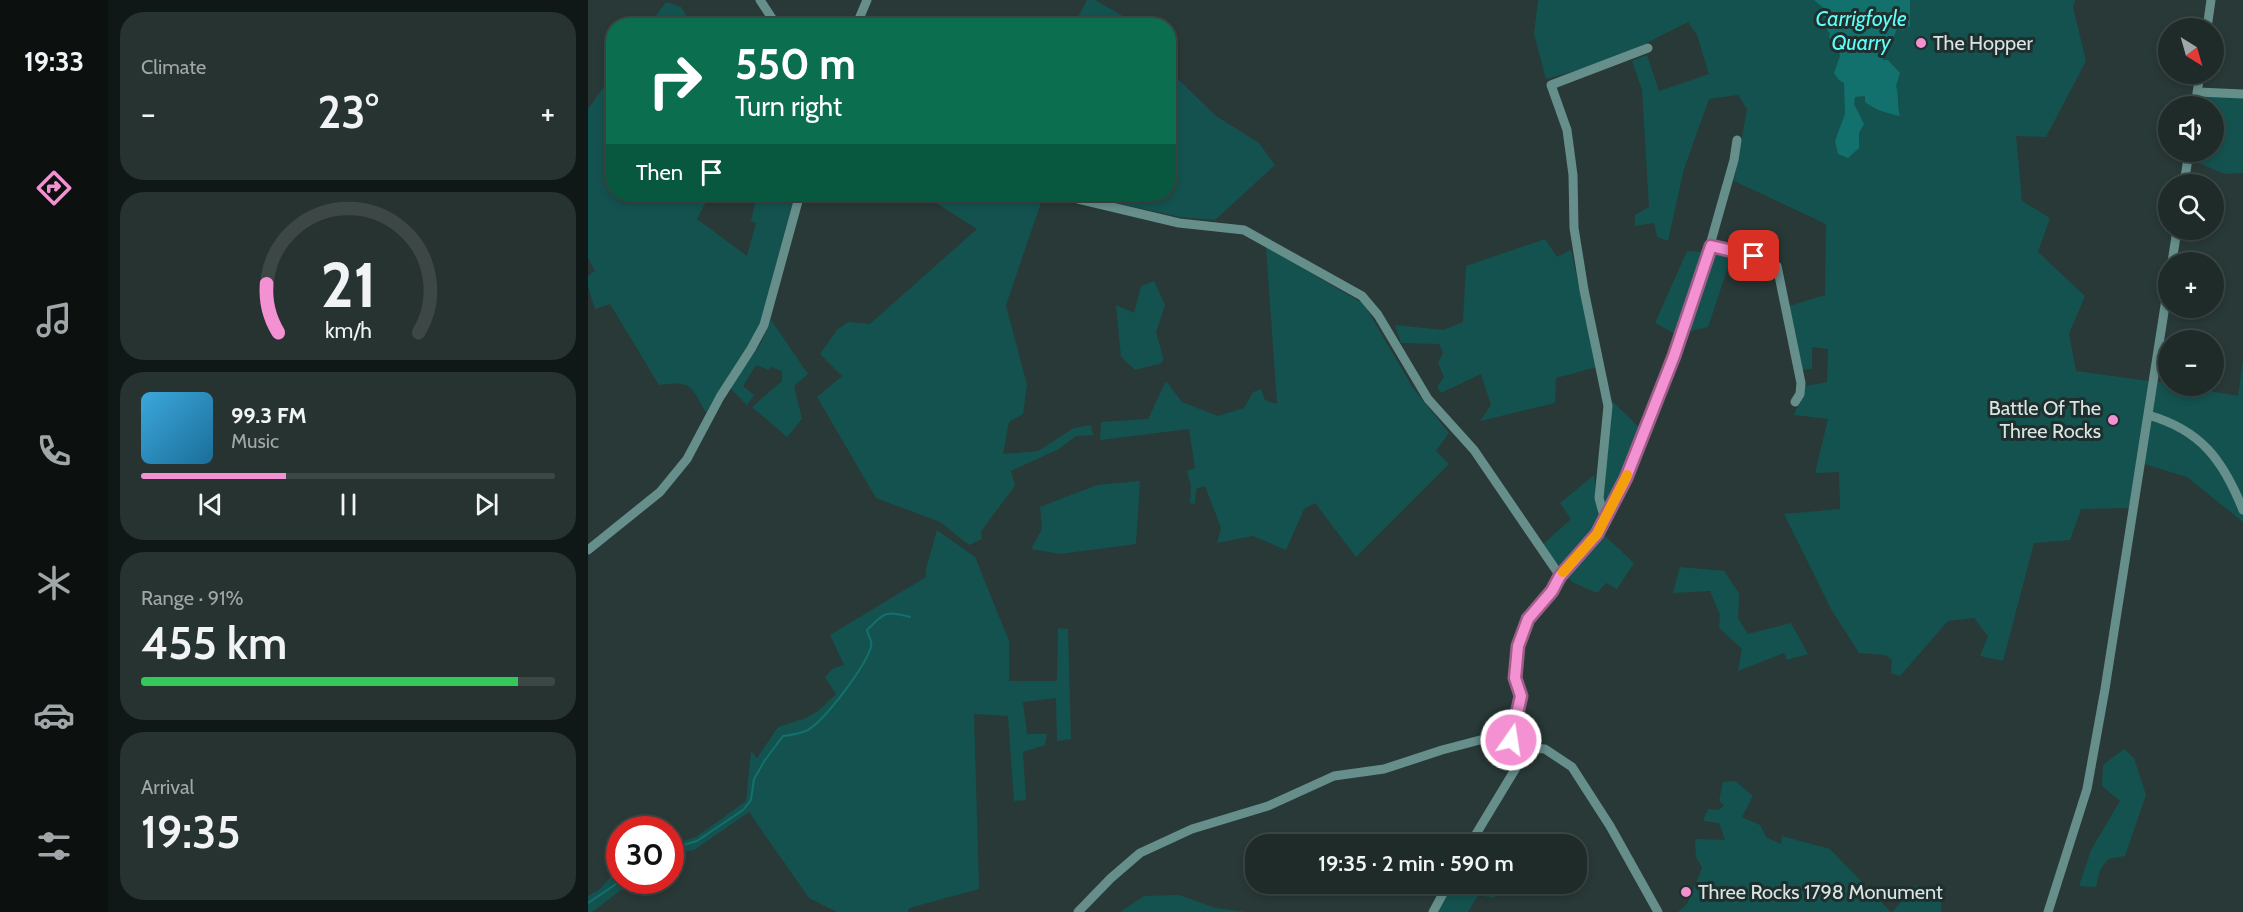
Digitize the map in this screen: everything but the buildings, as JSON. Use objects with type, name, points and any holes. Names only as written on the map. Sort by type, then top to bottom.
[{"type":"street","points":[[760,0],[772,18]]},
{"type":"street","points":[[859,18],[867,0]]},
{"type":"street","points":[[2208,18],[2211,0]]},
{"type":"street","points":[[1605,520],[1599,498],[1608,406],[1584,290],[1574,228],[1573,174],[1567,130],[1551,85],[1648,48]]},
{"type":"street","points":[[2197,96],[2199,84]]},
{"type":"street","points":[[2198,92],[2243,94]]},
{"type":"street","points":[[1511,740],[1521,696],[1515,678],[1518,646],[1528,619],[1552,591],[1560,576],[1597,534],[1626,478],[1695,298],[1734,160],[1737,140]]},
{"type":"street","points":[[588,550],[660,492],[687,459],[720,397],[752,349],[764,325],[798,201]]},
{"type":"street","points":[[1086,201],[1179,223],[1244,230],[1362,296],[1378,315],[1428,399],[1474,450],[1560,576]]},
{"type":"street","points":[[1711,246],[1765,260],[1777,266],[1801,383],[1800,394],[1795,402]]},
{"type":"street","points":[[2048,912],[2087,789],[2105,689],[2163,318]]},
{"type":"street","points":[[2148,415],[2171,422],[2198,439],[2220,461],[2231,480],[2243,510]]},
{"type":"street","points":[[1078,912],[1111,878],[1140,853],[1192,829],[1268,806],[1334,776],[1384,769],[1420,756],[1480,741],[1511,740],[1528,748],[1545,749],[1566,762],[1576,773],[1658,912]]},
{"type":"street","points":[[1476,834],[1528,748]]},
{"type":"street","points":[[1433,912],[1443,894]]},
{"type":"shaded area","points":[[1087,0],[1095,0],[1126,18],[1078,18]]},
{"type":"shaded area","points":[[1538,0],[2075,0],[2073,7],[2086,61],[2046,137],[2016,136],[2022,201],[2050,218],[2038,252],[2085,296],[2069,334],[2076,371],[2149,381],[2130,508],[2081,509],[2070,540],[2034,543],[2003,661],[1980,656],[1988,636],[1974,618],[1948,621],[1900,676],[1891,673],[1892,660],[1885,655],[1859,653],[1831,609],[1784,514],[1840,509],[1839,472],[1815,473],[1828,419],[1794,415],[1806,386],[1827,382],[1828,349],[1812,347],[1812,369],[1801,370],[1789,306],[1825,295],[1826,224],[1734,181],[1747,109],[1738,95],[1709,99],[1684,169],[1668,241],[1657,237],[1654,223],[1635,226],[1635,215],[1649,207],[1642,90],[1632,61],[1647,55],[1659,91],[1709,74],[1697,35],[1688,22],[1611,61],[1546,79],[1534,34]]},
{"type":"shaded area","points":[[666,2],[681,7],[688,18],[654,18]]},
{"type":"shaded area","points":[[1179,80],[1216,116],[1259,143],[1275,165],[1215,220],[1180,217],[1108,201],[1176,201],[1176,82]]},
{"type":"shaded area","points":[[606,84],[606,201],[706,201],[697,219],[747,256],[756,223],[751,221],[755,201],[794,202],[773,287],[762,320],[706,413],[689,387],[678,383],[659,385],[610,304],[595,309],[588,287],[588,276],[595,271],[588,258],[588,109]]},
{"type":"shaded area","points":[[2224,97],[2243,98],[2243,173],[2225,174],[2196,162],[2224,162]]},
{"type":"shaded area","points":[[933,201],[1042,201],[1006,305],[1027,385],[1023,414],[1009,422],[1003,454],[1038,451],[1074,428],[1091,425],[1093,435],[1076,436],[1059,449],[1011,471],[1015,486],[981,531],[982,539],[969,545],[940,522],[876,498],[817,397],[842,376],[820,354],[837,330],[848,322],[870,324],[977,229]]},
{"type":"shaded area","points":[[1545,239],[1557,257],[1571,250],[1597,367],[1556,378],[1555,403],[1480,421],[1491,405],[1481,374],[1441,393],[1437,387],[1444,377],[1438,363],[1443,353],[1439,344],[1401,343],[1395,325],[1443,330],[1463,322],[1466,266]]},
{"type":"shaded area","points":[[1266,247],[1364,304],[1413,388],[1449,433],[1436,451],[1449,464],[1356,557],[1315,503],[1304,509],[1286,550],[1253,536],[1217,543],[1221,528],[1205,486],[1196,489],[1195,504],[1190,503],[1191,486],[1187,471],[1195,468],[1189,429],[1100,440],[1101,422],[1148,419],[1166,381],[1182,402],[1218,416],[1244,408],[1253,392],[1261,389],[1265,400],[1277,404]]},
{"type":"shaded area","points":[[1687,251],[1705,252],[1677,335],[1655,323]]},
{"type":"shaded area","points":[[1723,251],[1732,255],[1708,327],[1687,332],[1712,253]]},
{"type":"shaded area","points":[[1154,281],[1165,305],[1156,332],[1163,357],[1162,363],[1135,370],[1121,357],[1116,305],[1134,313],[1141,286]]},
{"type":"shaded area","points":[[771,320],[808,374],[794,386],[802,419],[787,437],[752,407],[782,381],[782,371],[771,367],[768,370],[756,365],[743,386],[754,395],[747,405],[730,388],[761,343]]},
{"type":"shaded area","points":[[2243,360],[2243,522],[2187,477],[2144,464],[2158,381],[2158,396],[2224,396],[2224,394],[2238,396]]},
{"type":"shaded area","points":[[1612,401],[1641,429],[1606,511],[1603,495]]},
{"type":"shaded area","points":[[1594,475],[1599,519],[1589,537],[1561,569],[1542,545],[1571,519],[1560,503]]},
{"type":"shaded area","points":[[1140,481],[1136,544],[1060,554],[1031,549],[1042,529],[1040,507],[1097,485]]},
{"type":"shaded area","points":[[937,530],[975,557],[1009,641],[1009,681],[1057,681],[1058,628],[1068,629],[1071,739],[1057,741],[1056,698],[1023,702],[1027,734],[1047,734],[1045,745],[1023,752],[1026,800],[1014,801],[1008,716],[974,714],[979,889],[909,908],[908,912],[837,912],[809,898],[749,812],[694,850],[684,852],[684,841],[696,837],[746,801],[751,751],[757,758],[778,727],[806,718],[818,711],[836,694],[825,677],[832,669],[844,665],[830,635],[926,577],[926,569]]},
{"type":"shaded area","points":[[1603,534],[1634,563],[1617,589],[1606,583],[1597,593],[1568,578]]},
{"type":"shaded area","points":[[1680,567],[1724,571],[1739,593],[1738,618],[1748,634],[1791,623],[1808,654],[1787,660],[1784,653],[1738,671],[1742,649],[1719,628],[1720,615],[1710,591],[1673,593]]},
{"type":"shaded area","points":[[2124,749],[2134,758],[2146,795],[2125,856],[2108,859],[2100,870],[2096,887],[2079,886],[2091,850],[2120,801],[2102,786],[2103,765]]},
{"type":"shaded area","points":[[1735,781],[1753,796],[1742,817],[1760,825],[1767,838],[1781,844],[1782,836],[1830,849],[1891,912],[1678,912],[1687,904],[1702,868],[1696,857],[1695,839],[1725,840],[1719,823],[1703,821],[1708,809],[1719,810],[1724,805],[1719,801],[1723,782]]},
{"type":"shaded area","points":[[606,882],[606,894],[616,894],[592,912],[588,912],[588,896],[600,889]]},
{"type":"shaded area","points":[[1916,885],[1942,895],[1941,912],[1892,912]]},
{"type":"shaded area","points":[[1447,894],[1494,894],[1495,898],[1478,895],[1468,912],[1437,912]]},
{"type":"shaded area","points":[[1179,895],[1216,908],[1246,912],[1120,912],[1144,896]]},
{"type":"water","name":"Carrigfoyle Quarry","points":[[1814,0],[1910,0],[1910,26],[1903,30],[1897,28],[1892,42],[1882,53],[1883,60],[1888,60],[1900,73],[1896,86],[1900,116],[1873,107],[1865,102],[1865,96],[1855,97],[1854,104],[1864,124],[1859,133],[1859,148],[1848,158],[1838,154],[1835,141],[1845,114],[1844,83],[1834,73],[1840,56],[1838,48],[1829,37],[1830,33],[1827,30],[1829,25],[1824,16],[1821,16],[1825,9]]},
{"type":"waterway","points":[[684,845],[697,841],[743,810],[751,800],[754,779],[783,736],[806,731],[833,706],[853,680],[867,656],[871,647],[867,630],[886,614],[910,617]]},
{"type":"waterway","points":[[588,903],[606,891]]},
{"type":"slow traffic","points":[[1563,572],[1597,534],[1627,475]]},
{"type":"place","name":"The Hopper","points":[[1921,43]]},
{"type":"place","name":"Battle Of The Three Rocks","points":[[2113,420]]},
{"type":"place","name":"Three Rocks 1798 Monument","points":[[1686,892]]},
{"type":"route","points":[[1511,740],[1521,696],[1515,678],[1518,646],[1528,619],[1552,591],[1560,576],[1597,534],[1626,478],[1674,356],[1711,246],[1754,256]]}]
